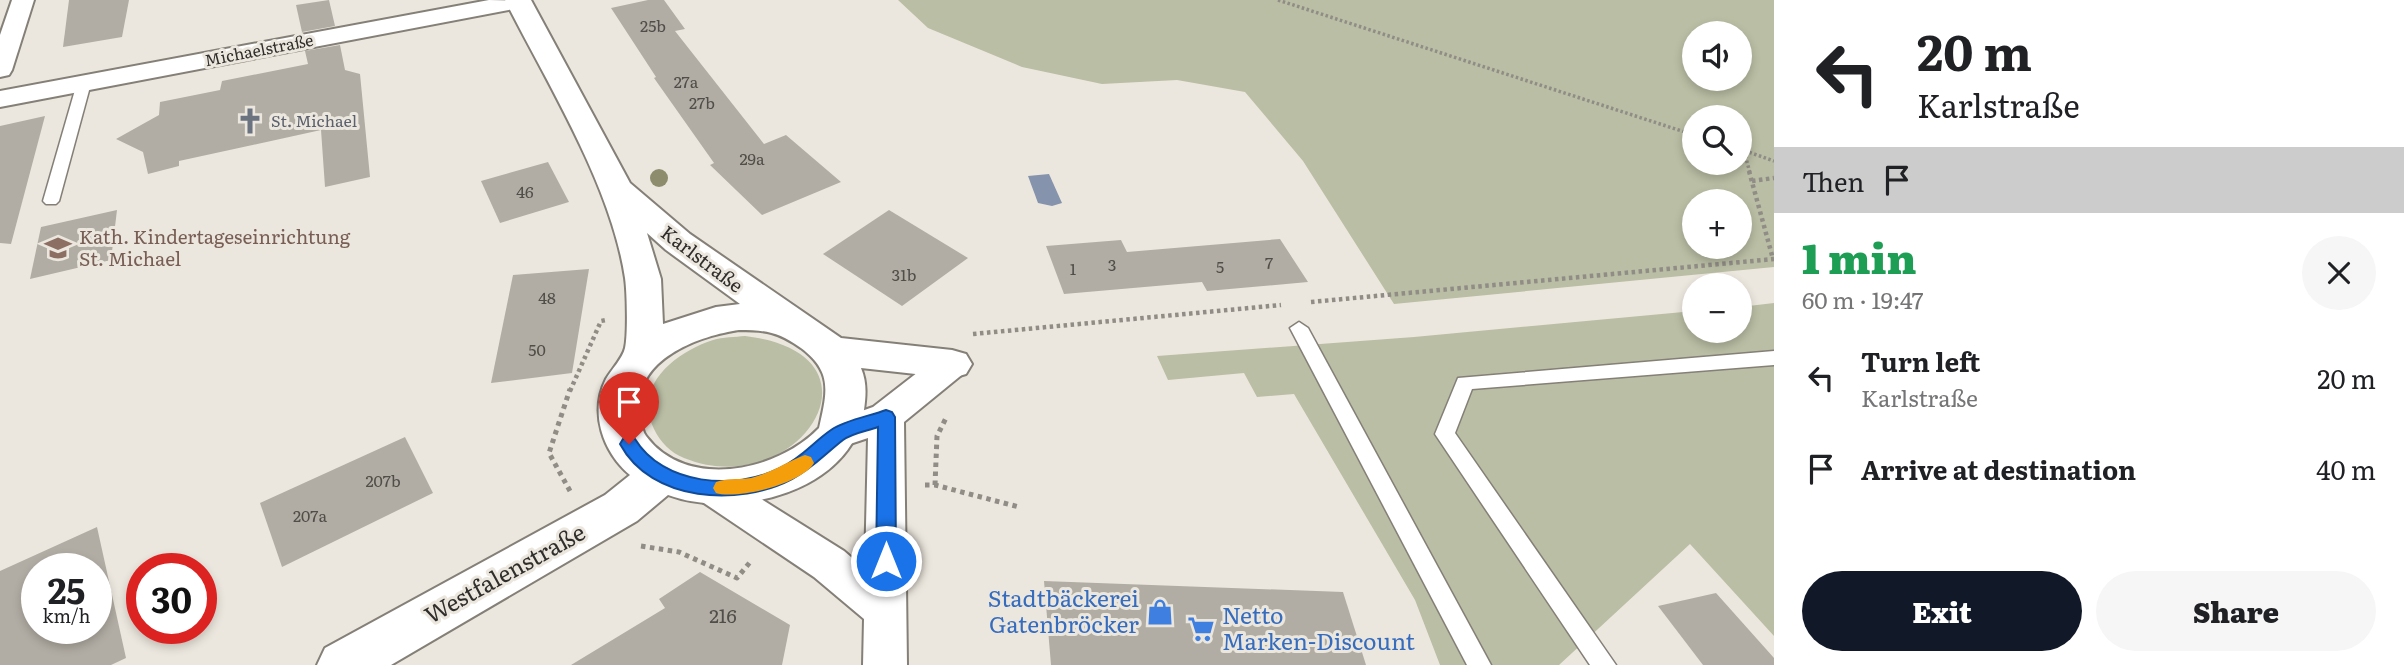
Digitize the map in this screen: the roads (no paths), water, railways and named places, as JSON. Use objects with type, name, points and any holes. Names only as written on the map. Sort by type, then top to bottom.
[{"type":"street","points":[[0,70],[23,0]]},
{"type":"street","name":"Michaelstraße","points":[[0,99],[519,0]]},
{"type":"street","name":"Karlstraße","points":[[519,0],[617,188],[643,279],[645,355]]},
{"type":"street","name":"Karlstraße","points":[[617,188],[678,242],[832,351]]},
{"type":"street","name":"Karlstraße","points":[[791,324],[762,317],[730,317],[670,337],[645,355],[628,379],[619,405],[622,432],[636,456],[662,475],[685,484],[712,488],[749,486],[784,475],[813,457],[838,433],[886,417],[952,364]]},
{"type":"street","points":[[832,351],[952,364]]},
{"type":"street","points":[[832,351],[842,368],[847,388],[838,433]]},
{"type":"street","points":[[885,665],[886,417]]},
{"type":"street","name":"Westfalenstraße","points":[[343,665],[621,508],[662,475]]},
{"type":"street","name":"Karlstraße","points":[[712,488],[829,564],[886,612]]},
{"type":"lane","points":[[51,201],[84,83]]},
{"type":"lane","points":[[1299,328],[1479,665]]},
{"type":"lane","points":[[1604,665],[1445,434],[1465,383],[1774,358]]},
{"type":"water","points":[[1049,174],[1062,203],[1052,206],[1038,203],[1028,176]]},
{"type":"place","name":"St. Michael","points":[[250,121]]},
{"type":"place","name":"Kath. Kindertageseinrichtung St. Michael","points":[[58,248]]},
{"type":"place","name":"Stadtbäckerei Gatenbröcker","points":[[1160,612]]},
{"type":"place","name":"Netto Marken-Discount","points":[[1201,629]]}]
